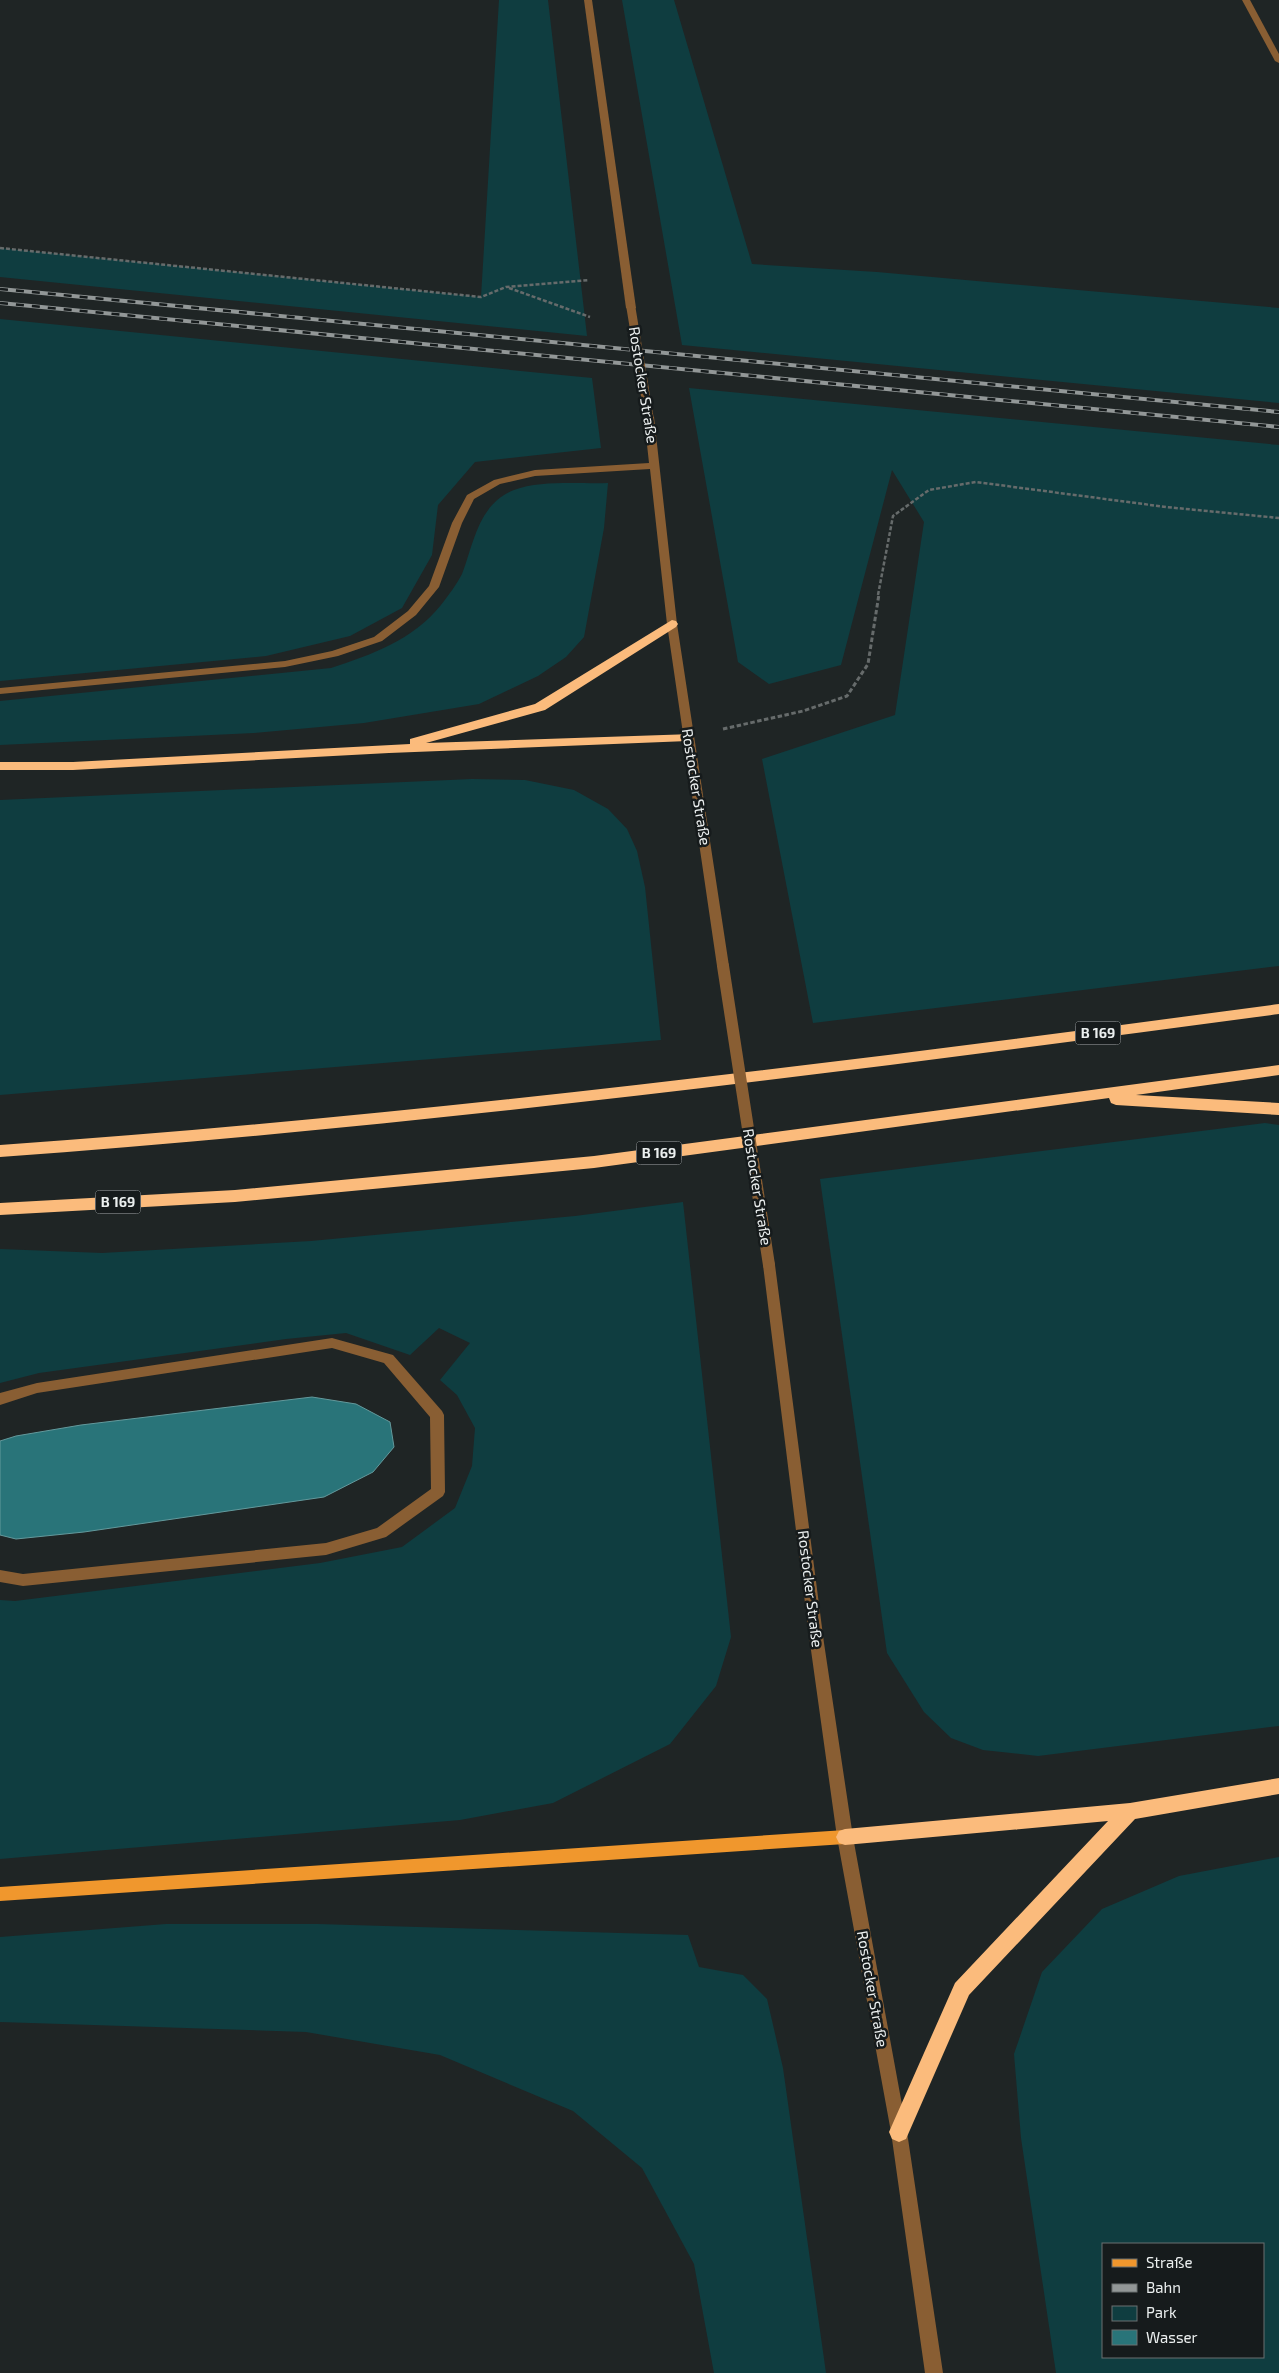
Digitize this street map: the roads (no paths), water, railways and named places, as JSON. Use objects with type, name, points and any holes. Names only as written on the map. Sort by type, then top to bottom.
[{"type":"highway","points":[[389,749],[540,707],[672,624]]},
{"type":"highway","points":[[0,766],[73,766],[389,749],[688,737]]},
{"type":"highway","points":[[0,777],[73,766]]},
{"type":"highway","name":"B 169","points":[[0,1151],[80,1146],[540,1104],[1279,1009]]},
{"type":"highway","name":"B 169","points":[[0,1209],[235,1196],[594,1162],[1279,1070]]},
{"type":"highway","points":[[1082,1097],[1279,1110]]},
{"type":"highway","points":[[0,1141],[80,1146]]},
{"type":"highway","points":[[844,1837],[1130,1811],[1279,1786]]},
{"type":"highway","points":[[899,2132],[962,1989],[1130,1811]]},
{"type":"main road","points":[[0,1894],[844,1837]]},
{"type":"street","name":"Rostocker Straße","points":[[588,0],[631,308],[649,417],[672,624],[688,737],[769,1265],[817,1644],[844,1837],[899,2132],[934,2373]]},
{"type":"street","points":[[1246,0],[1279,61]]},
{"type":"street","points":[[0,691],[285,664],[334,654],[378,639],[412,614],[434,587],[457,524],[470,497],[497,482],[536,473],[654,466]]},
{"type":"street","points":[[0,1399],[37,1388],[332,1343],[388,1359],[437,1415],[438,1492],[381,1533],[326,1549],[23,1580],[0,1576]]},
{"type":"water","points":[[312,1397],[356,1404],[390,1422],[394,1447],[373,1472],[324,1497],[84,1532],[16,1539],[0,1535],[0,1441],[16,1436],[81,1425]]},
{"type":"railway","points":[[0,289],[1279,412]]},
{"type":"railway","points":[[0,303],[1279,427]]}]
